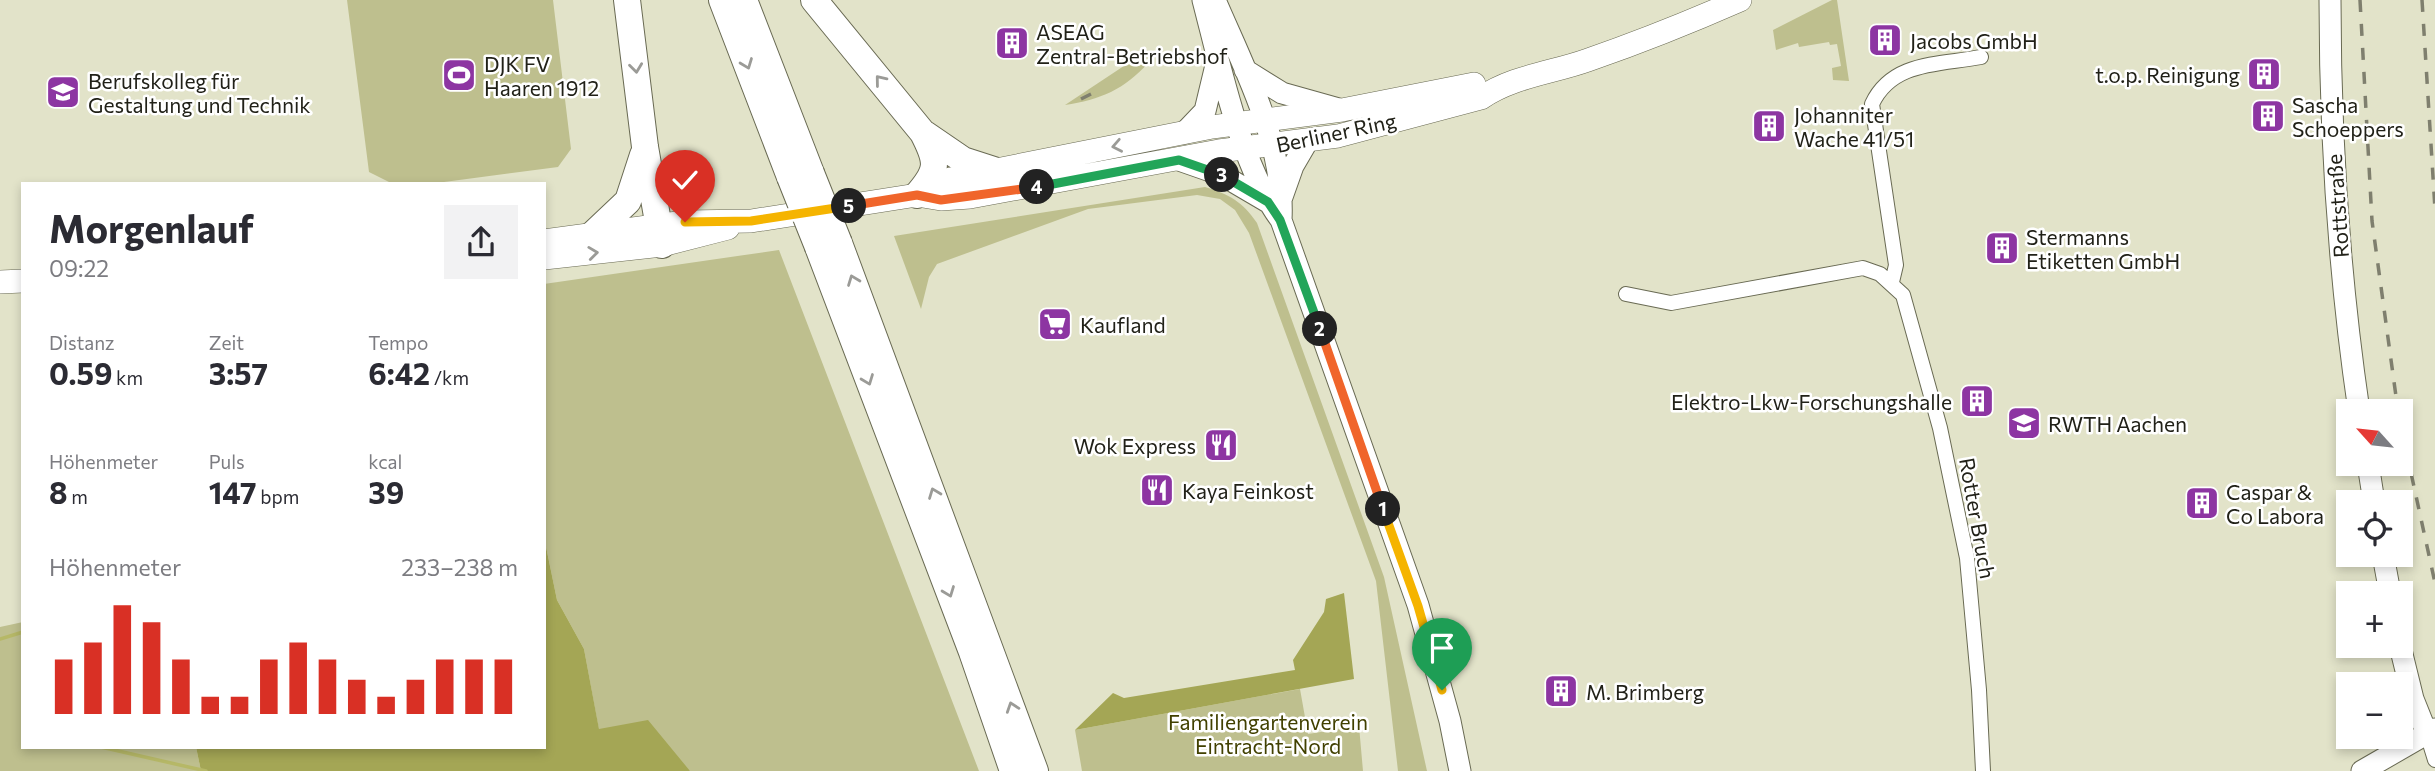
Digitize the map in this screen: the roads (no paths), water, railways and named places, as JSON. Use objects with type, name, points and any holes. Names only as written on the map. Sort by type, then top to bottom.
[{"type":"highway","points":[[627,0],[645,146],[660,236]]},
{"type":"highway","points":[[722,0],[801,175]]},
{"type":"highway","points":[[744,0],[801,175],[1035,771]]},
{"type":"highway","points":[[814,0],[923,133],[934,155],[934,170],[917,195]]},
{"type":"highway","points":[[923,133],[963,160],[994,170]]},
{"type":"highway","points":[[591,236],[628,201],[645,146]]},
{"type":"highway","points":[[828,245],[1013,771]]},
{"type":"main road","name":"Berliner Ring","points":[[917,195],[941,181],[1184,133],[1262,119],[1342,110],[1480,83],[1501,84],[1585,61],[1667,32],[1740,0]]},
{"type":"main road","name":"Berliner Ring","points":[[546,258],[660,236],[917,195],[941,200],[970,197],[1246,148],[1307,142],[1481,98],[1501,84]]},
{"type":"main road","name":"Berliner Ring","points":[[546,242],[591,236],[660,236]]},
{"type":"main road","points":[[0,282],[21,281]]},
{"type":"street","points":[[1203,0],[1246,148],[1277,207],[1418,606],[1450,721],[1460,771]]},
{"type":"street","points":[[1214,0],[1245,70],[1262,119],[1270,146],[1277,207]]},
{"type":"street","name":"Rottstraße","points":[[2330,0],[2332,128],[2339,234],[2345,309],[2357,399]]},
{"type":"street","points":[[1184,133],[1200,117],[1208,104],[1218,55]]},
{"type":"street","name":"Rotter Bruch","points":[[1981,57],[1893,75],[1880,87],[1871,104],[1896,265],[1892,282],[1903,296],[1940,428],[1967,558],[1983,771]]},
{"type":"street","points":[[1245,70],[1289,96],[1342,110]]},
{"type":"street","points":[[1277,207],[1293,166],[1307,142]]},
{"type":"street","points":[[1179,160],[1222,175],[1277,207]]},
{"type":"street","points":[[1626,294],[1671,303],[1863,268],[1892,282]]},
{"type":"street","points":[[2403,658],[2413,699],[2431,732],[2435,760]]},
{"type":"street","points":[[2362,771],[2431,732]]},
{"type":"waterway","points":[[0,639],[21,633]]},
{"type":"waterway","points":[[110,749],[206,771]]},
{"type":"railway","points":[[2360,0],[2372,221],[2396,399]]},
{"type":"railway","points":[[2422,0],[2435,209]]},
{"type":"railway","points":[[1081,99],[1091,94]]},
{"type":"railway","points":[[2412,476],[2435,583]]},
{"type":"place","name":"Jacobs GmbH","points":[[1885,40]]},
{"type":"place","name":"ASEAG Zentral-Betriebshof","points":[[1012,43]]},
{"type":"place","name":"t.o.p. Reinigung","points":[[2264,74]]},
{"type":"place","name":"DJK FV Haaren 1912","points":[[459,75]]},
{"type":"place","name":"Berufskolleg für Gestaltung und Technik","points":[[63,92]]},
{"type":"place","name":"Sascha Schoeppers","points":[[2268,116]]},
{"type":"place","name":"Johanniter Wache 41/51","points":[[1769,126]]},
{"type":"place","name":"Stermanns Etiketten GmbH","points":[[2002,248]]},
{"type":"place","name":"Kaufland","points":[[1055,324]]},
{"type":"place","name":"Elektro-Lkw-Forschungshalle","points":[[1977,401]]},
{"type":"place","name":"RWTH Aachen","points":[[2024,423]]},
{"type":"place","name":"Wok Express","points":[[1221,445]]},
{"type":"place","name":"Kaya Feinkost","points":[[1157,490]]},
{"type":"place","name":"Caspar & Co Labora","points":[[2202,503]]},
{"type":"place","name":"M. Brimberg","points":[[1561,691]]},
{"type":"park label","name":"Familiengartenverein Eintracht-Nord","points":[[1268,733]]}]
